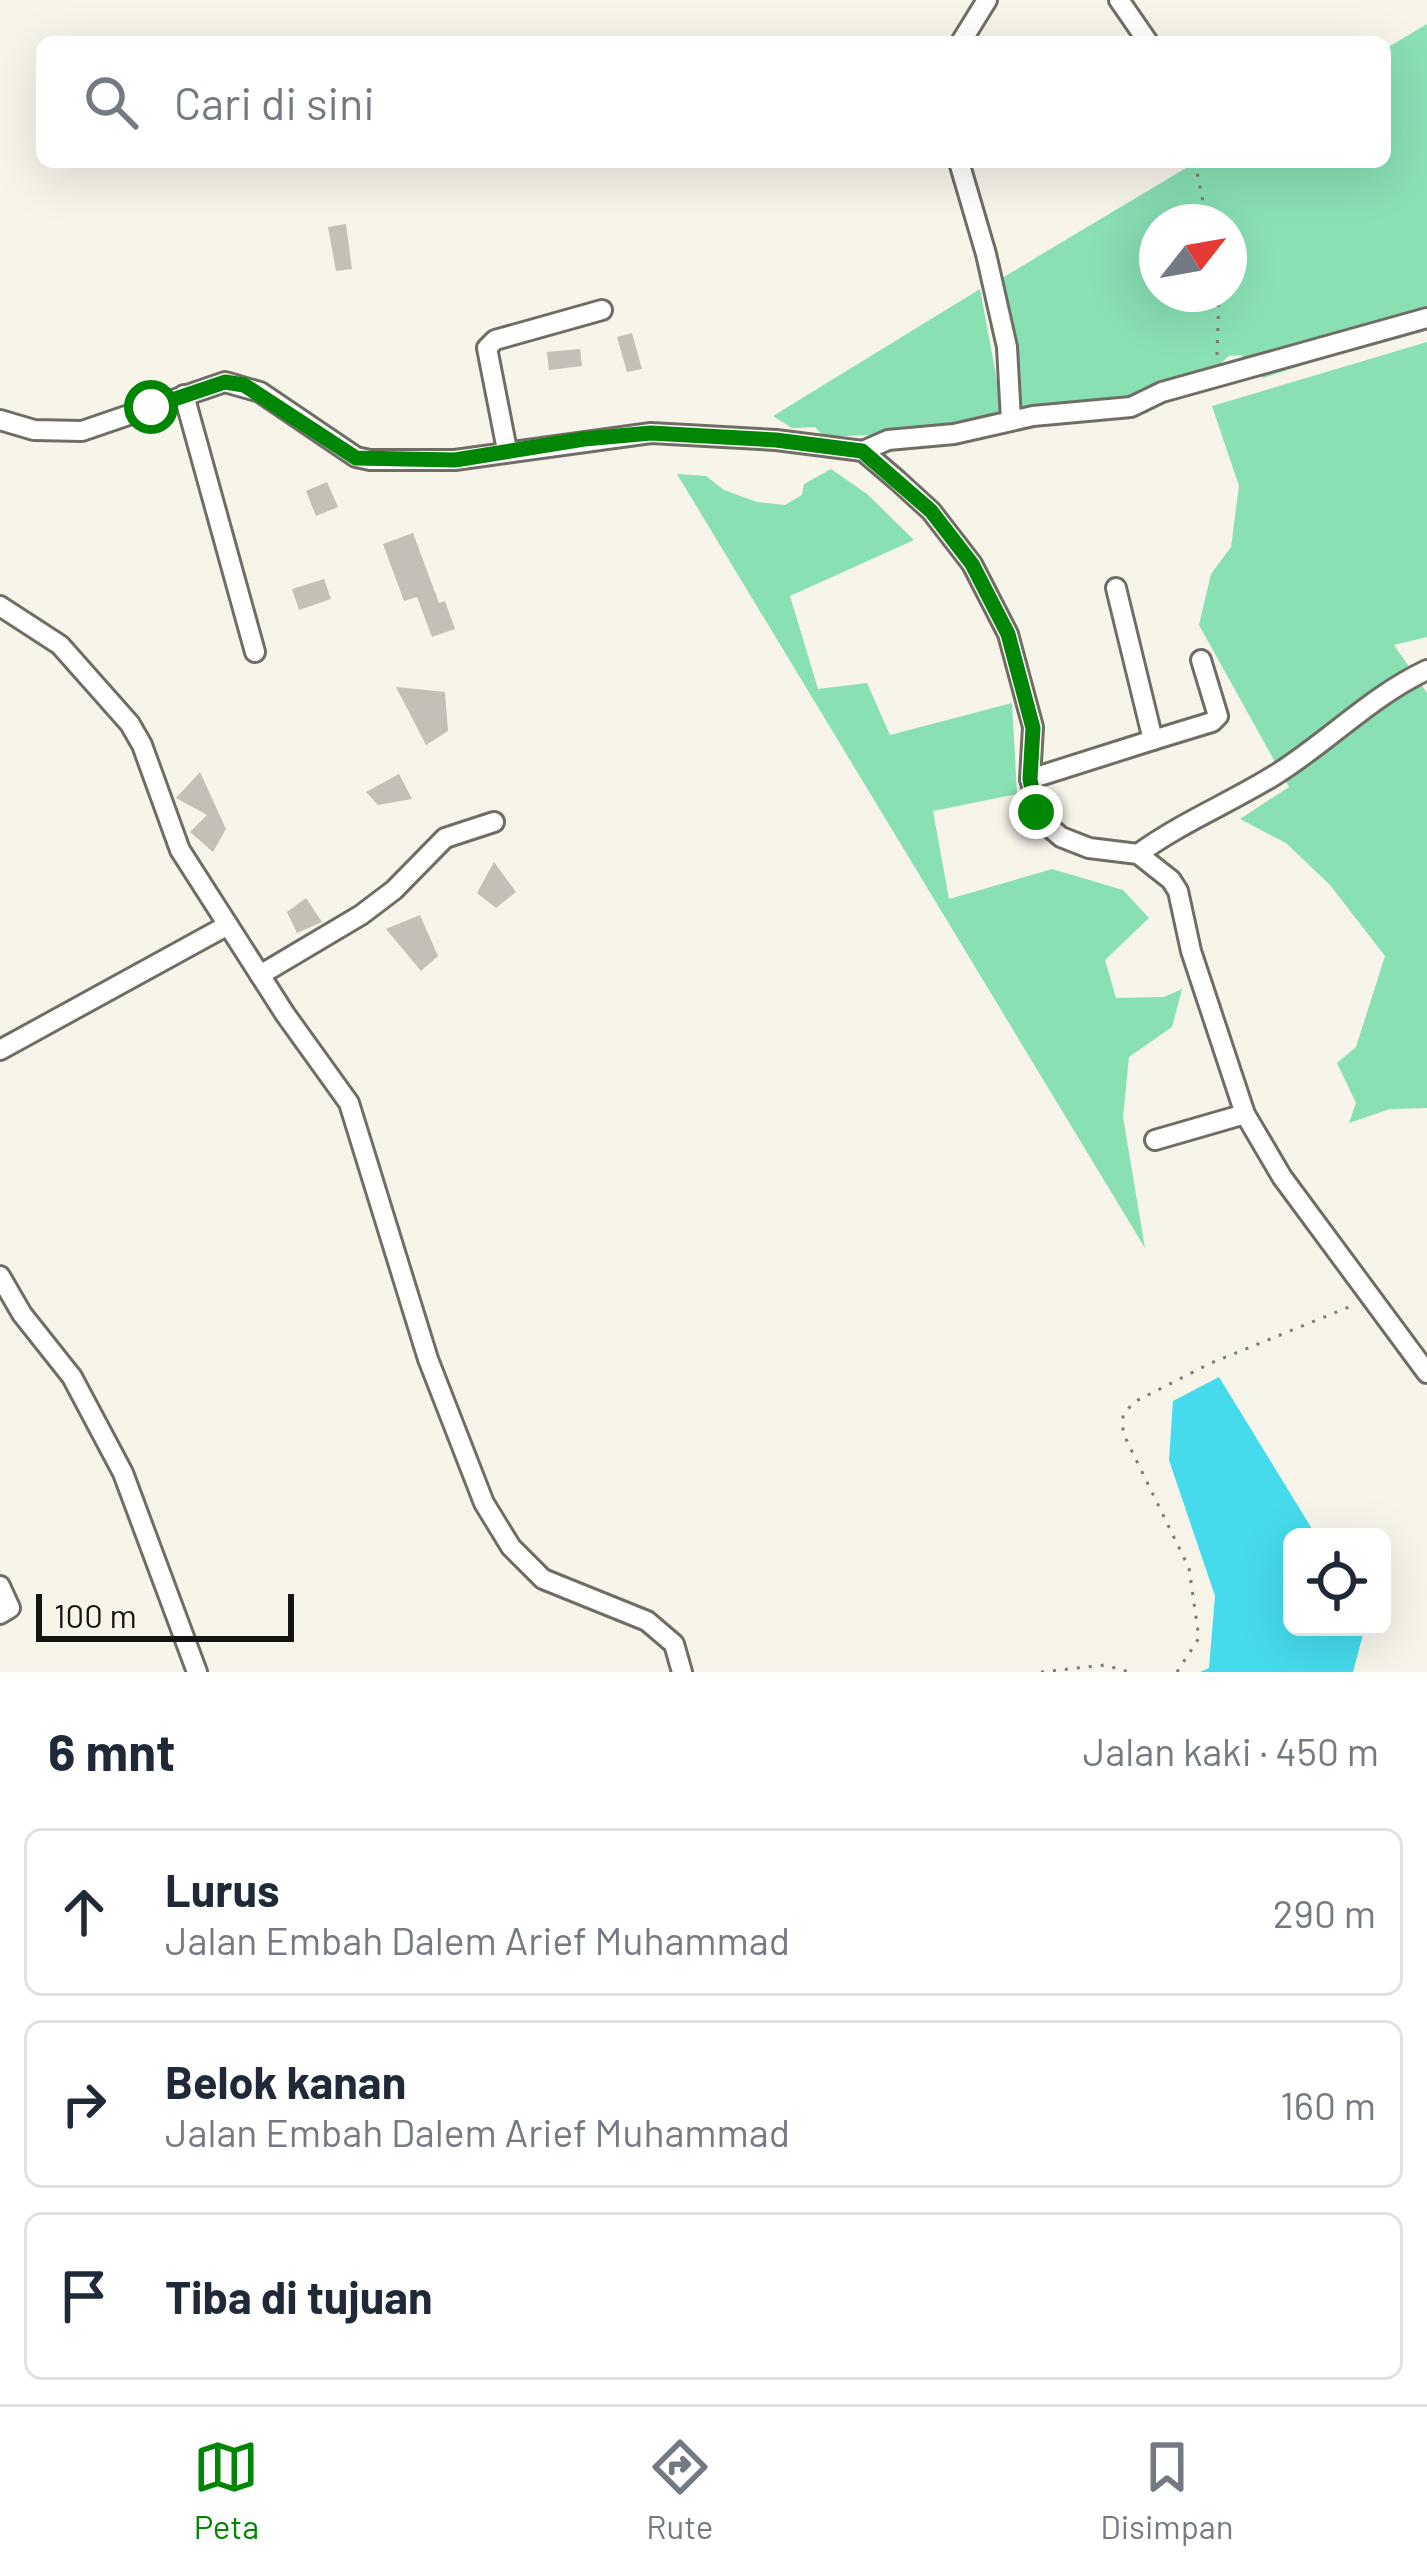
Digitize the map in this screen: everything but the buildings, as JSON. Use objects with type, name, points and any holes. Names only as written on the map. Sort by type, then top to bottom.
[{"type":"street","points":[[966,36],[987,0]]},
{"type":"street","points":[[1119,0],[1144,36]]},
{"type":"street","points":[[961,168],[1007,347],[1011,420]]},
{"type":"street","points":[[507,450],[487,348],[495,340],[602,310]]},
{"type":"street","points":[[0,401],[6,423],[82,431],[225,382],[244,385],[361,459],[455,460],[651,433],[776,440],[862,451],[888,440],[1131,407],[1162,392],[1427,318]]},
{"type":"street","points":[[184,395],[255,652]]},
{"type":"street","points":[[862,451],[931,511],[972,564],[1008,634],[1033,728],[1030,779],[1036,812],[1047,827],[1089,848],[1138,854],[1178,891],[1191,951],[1245,1114],[1282,1177],[1427,1373]]},
{"type":"street","points":[[1117,588],[1153,740]]},
{"type":"street","points":[[0,606],[60,644],[130,724],[180,850],[354,1113],[428,1359],[484,1504],[511,1547],[543,1579],[647,1621],[674,1644],[682,1672]]},
{"type":"street","points":[[1030,779],[1212,722],[1218,716],[1202,660]]},
{"type":"street","points":[[1138,854],[1180,824],[1270,778],[1377,697],[1427,670]]},
{"type":"street","points":[[260,975],[361,915],[394,890],[445,838],[494,822]]},
{"type":"street","points":[[0,1050],[228,925]]},
{"type":"street","points":[[1155,1140],[1245,1114]]},
{"type":"street","points":[[0,1276],[22,1314],[72,1377],[123,1473],[197,1672]]},
{"type":"street","points":[[0,1586],[10,1609],[0,1614]]},
{"type":"path","points":[[1196,168],[1203,204]]},
{"type":"path","points":[[1220,312],[1214,348],[1224,374]]},
{"type":"path","points":[[1177,1672],[1199,1638],[1189,1568],[1123,1433],[1123,1415],[1134,1402],[1210,1363],[1373,1300]]},
{"type":"path","points":[[1041,1672],[1105,1665],[1129,1672]]},
{"type":"green space","points":[[1427,24],[1427,325],[1263,378],[1241,355],[1229,356],[1221,363],[1223,385],[1152,395],[1148,413],[1023,421],[1002,278],[1186,168],[1391,168],[1391,45]]},
{"type":"green space","points":[[980,289],[1006,429],[824,437],[815,427],[792,428],[773,416]]},
{"type":"green space","points":[[1427,342],[1427,637],[1394,645],[1427,693],[1427,1108],[1390,1109],[1349,1123],[1356,1103],[1337,1063],[1356,1047],[1385,956],[1330,885],[1286,843],[1240,819],[1289,787],[1199,625],[1211,574],[1231,547],[1239,486],[1212,406]]},
{"type":"green space","points":[[831,469],[867,494],[914,540],[790,596],[818,689],[867,683],[890,735],[1012,703],[1017,794],[933,811],[949,899],[1052,869],[1123,890],[1149,918],[1105,960],[1116,998],[1164,997],[1182,989],[1172,1027],[1129,1057],[1123,1117],[1145,1248],[677,474],[706,476],[724,490],[757,502],[785,505],[802,495],[804,484]]},
{"type":"water","points":[[1219,1377],[1311,1528],[1283,1528],[1283,1636],[1363,1636],[1353,1672],[1200,1672],[1209,1668],[1215,1596],[1169,1460],[1173,1401]]},
{"type":"route","points":[[151,407],[225,382],[244,385],[356,458],[370,460],[455,460],[651,433],[776,440],[862,451],[931,511],[972,564],[1008,634],[1033,728],[1030,779],[1036,812]]}]
